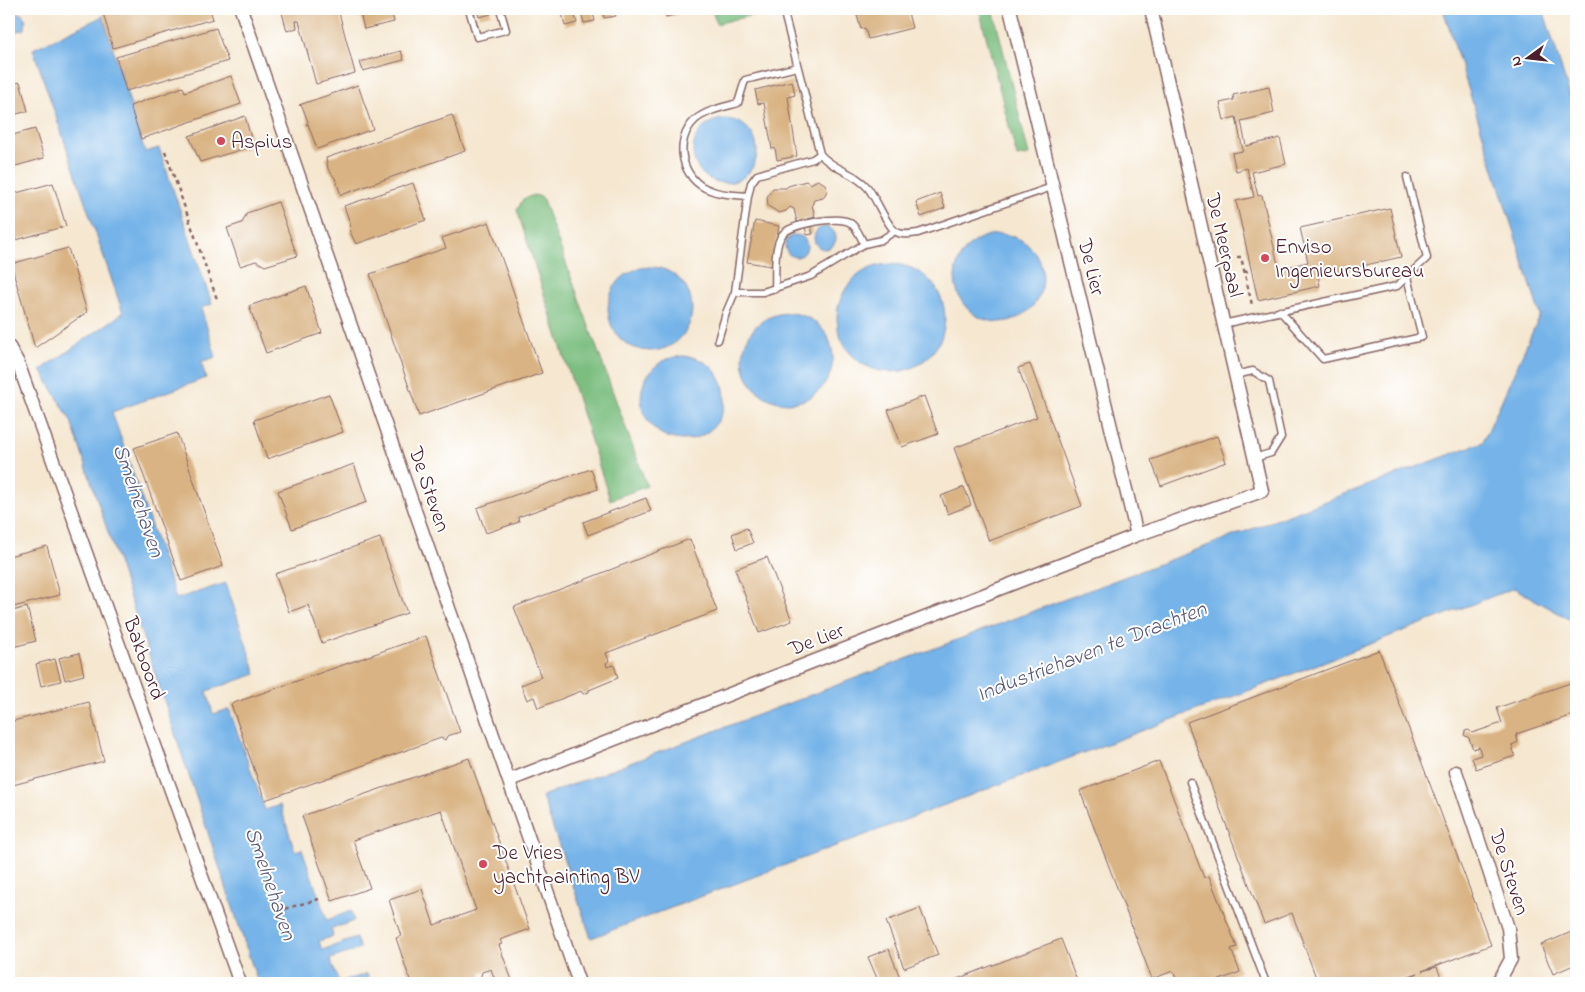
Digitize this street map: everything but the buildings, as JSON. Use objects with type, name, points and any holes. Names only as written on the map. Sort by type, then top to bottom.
[{"type":"street","name":"De Steven","points":[[241,9],[579,983]]},
{"type":"street","name":"De Lier","points":[[1010,9],[1137,535]]},
{"type":"street","name":"De Meerpaal","points":[[1151,9],[1262,491]]},
{"type":"street","name":"Bakboord","points":[[9,347],[18,363],[240,983]]},
{"type":"street","name":"De Lier","points":[[510,780],[1137,535],[1262,491]]},
{"type":"street","name":"De Steven","points":[[1456,772],[1508,928],[1511,959],[1498,983]]},
{"type":"lane","points":[[469,9],[477,37],[506,30],[500,9]]},
{"type":"lane","points":[[783,9],[820,154],[825,161],[859,180],[868,188],[895,231],[906,235],[918,233],[1052,187]]},
{"type":"lane","points":[[748,196],[710,191],[692,178],[683,159],[684,138],[689,128],[704,114],[738,103],[745,80],[797,67]]},
{"type":"lane","points":[[718,340],[735,292],[751,183],[757,175],[813,159],[820,154]]},
{"type":"lane","points":[[1223,324],[1397,286],[1427,258],[1407,177]]},
{"type":"lane","points":[[775,289],[778,246],[783,234],[789,229],[814,222],[842,220],[853,225],[864,244]]},
{"type":"lane","points":[[735,292],[751,293],[775,289],[825,269],[864,244],[882,240],[895,231]]},
{"type":"lane","points":[[1280,312],[1323,359],[1422,337],[1407,277]]},
{"type":"lane","points":[[1234,375],[1253,371],[1269,381],[1281,437],[1271,453],[1254,458]]},
{"type":"lane","points":[[1190,782],[1266,983]]},
{"type":"path","points":[[165,151],[218,302]]},
{"type":"path","points":[[1237,257],[1241,257],[1252,305]]},
{"type":"path","points":[[1244,272],[1252,270]]},
{"type":"path","points":[[276,911],[319,898]]},
{"type":"green space","points":[[712,9],[777,9],[716,24]]},
{"type":"green space","points":[[979,9],[993,9],[1029,155],[1017,157]]},
{"type":"green space","points":[[534,195],[542,197],[647,486],[610,500],[517,210],[523,199]]},
{"type":"water","name":"Industriehaven te Drachten","points":[[1443,9],[1543,9],[1576,115],[1576,623],[1514,588],[1277,680],[591,938],[542,796],[1483,442],[1540,315]]},
{"type":"water","points":[[21,13],[26,20],[25,29],[9,33],[9,15]]},
{"type":"water","name":"Smelnehaven","points":[[103,16],[145,152],[159,148],[212,304],[201,308],[216,357],[201,362],[206,378],[112,412],[176,599],[226,583],[256,674],[207,691],[213,714],[229,709],[265,810],[280,805],[295,851],[302,849],[327,920],[351,911],[354,921],[331,929],[333,936],[319,941],[322,950],[356,938],[360,949],[330,959],[339,982],[367,974],[370,983],[258,983],[71,421],[41,370],[123,313],[33,49]]},
{"type":"water","points":[[719,119],[731,119],[748,128],[755,139],[757,151],[755,163],[748,174],[731,183],[719,183],[707,178],[698,169],[693,157],[693,145],[698,133],[707,124]]},
{"type":"water","points":[[825,227],[833,230],[836,238],[833,246],[825,249],[817,246],[814,238],[817,230]]},
{"type":"water","points":[[999,234],[1016,238],[1030,247],[1039,261],[1043,278],[1039,295],[1030,309],[1016,318],[999,322],[982,318],[968,309],[959,295],[955,278],[959,261],[968,247],[982,238]]},
{"type":"water","points":[[796,235],[804,238],[807,246],[804,254],[796,257],[788,254],[785,246],[788,238]]},
{"type":"water","points":[[891,264],[912,268],[929,280],[941,297],[945,318],[941,339],[929,356],[912,368],[891,372],[870,368],[853,356],[841,339],[837,318],[841,297],[853,280],[870,268]]},
{"type":"water","points":[[650,267],[666,270],[680,279],[689,293],[692,309],[689,325],[680,339],[666,348],[650,351],[634,348],[620,339],[611,325],[608,309],[611,293],[620,279],[634,270]]},
{"type":"water","points":[[788,313],[805,317],[820,326],[829,341],[833,358],[829,375],[820,390],[805,399],[788,403],[771,399],[756,390],[747,375],[743,358],[747,341],[756,326],[771,317]]},
{"type":"water","points":[[683,356],[699,359],[713,368],[722,382],[725,398],[722,414],[713,428],[699,437],[683,440],[667,437],[653,428],[644,414],[641,398],[644,382],[653,368],[667,359]]},
{"type":"place","name":"Aspius","points":[[221,141]]},
{"type":"place","name":"Enviso Ingenieursbureau","points":[[1265,258]]},
{"type":"place","name":"De Vries yachtpainting BV","points":[[483,864]]}]
